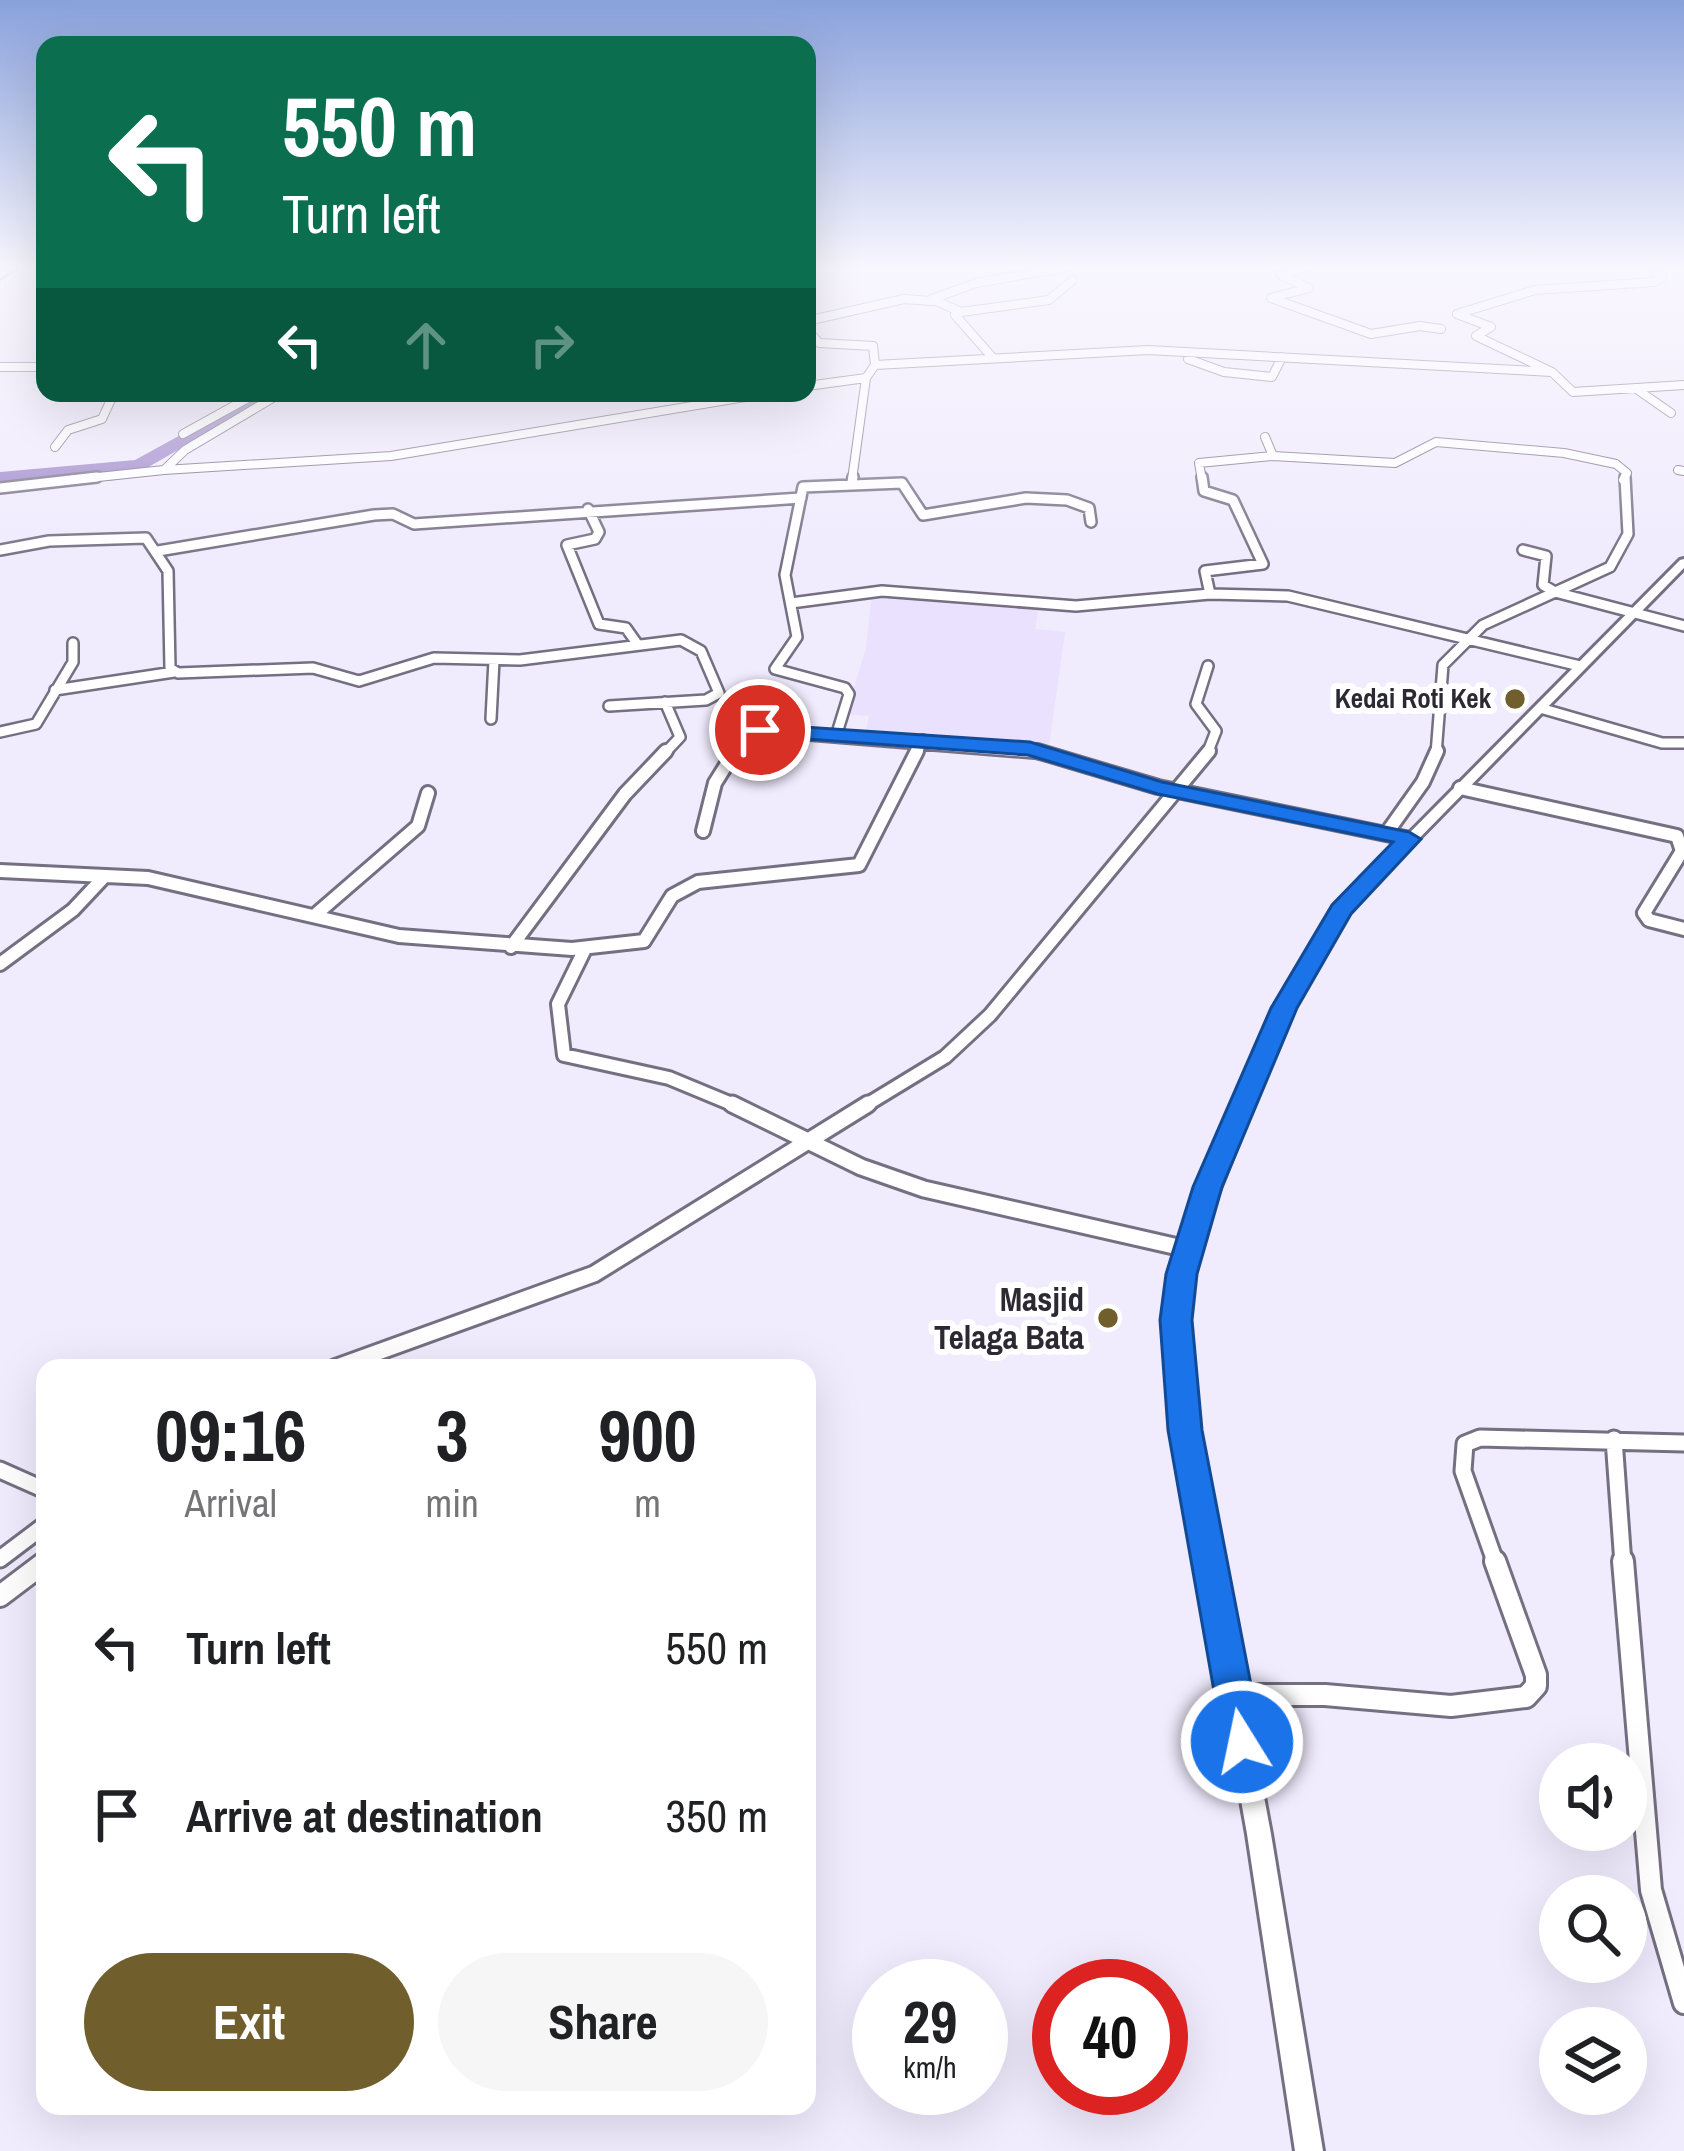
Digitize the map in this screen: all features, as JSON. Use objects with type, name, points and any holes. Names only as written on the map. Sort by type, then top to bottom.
[{"type":"street","points":[[851,482],[866,378],[873,367]]},
{"type":"street","points":[[1209,367],[1264,377],[1277,375],[1279,367]]},
{"type":"street","points":[[1469,367],[1552,372]]},
{"type":"street","points":[[1542,367],[1573,392],[1684,385]]},
{"type":"street","points":[[816,385],[866,378]]},
{"type":"street","points":[[1635,388],[1671,413]]},
{"type":"street","points":[[55,447],[68,430],[102,418],[110,402]]},
{"type":"street","points":[[183,434],[241,402]]},
{"type":"street","points":[[164,470],[185,450],[266,402]]},
{"type":"street","points":[[0,488],[164,470],[368,459],[715,402]]},
{"type":"street","points":[[1264,437],[1273,456]]},
{"type":"street","points":[[1210,594],[1205,571],[1263,564],[1233,500],[1204,491],[1198,463],[1273,456],[1395,463],[1436,442],[1540,450],[1621,466],[1627,473],[1622,482],[1630,514],[1622,553],[1601,573],[1499,616],[1466,640],[1440,674],[1442,728],[1432,762],[1386,834]]},
{"type":"street","points":[[837,733],[848,691],[775,669],[796,637],[785,575],[808,484],[902,483],[923,515],[965,514],[995,499],[1063,498],[1089,508],[1091,522]]},
{"type":"street","points":[[158,551],[374,514],[393,514],[413,524],[801,498]]},
{"type":"street","points":[[588,509],[599,532],[567,545],[575,572],[599,624],[626,628],[638,645]]},
{"type":"street","points":[[0,550],[135,536],[158,551],[168,571],[170,668],[174,672]]},
{"type":"street","points":[[1523,550],[1546,556],[1543,585],[1555,592],[1684,626]]},
{"type":"street","points":[[1309,2151],[1177,1366],[1176,1320],[1186,1249],[1284,1008],[1341,910],[1684,562]]},
{"type":"street","points":[[791,603],[882,591],[1076,606],[1210,594],[1311,599],[1580,666]]},
{"type":"street","points":[[55,690],[174,672],[313,668],[359,681],[434,658],[494,660],[688,641],[709,664],[719,693],[715,698],[609,706]]},
{"type":"street","points":[[0,732],[36,724],[73,662],[73,643]]},
{"type":"street","points":[[491,719],[494,660]]},
{"type":"street","points":[[359,1359],[594,1274],[970,1037],[1180,792],[1217,737],[1196,704],[1208,666]]},
{"type":"street","points":[[511,947],[625,794],[680,737],[665,702]]},
{"type":"street","points":[[1540,708],[1662,743],[1684,743]]},
{"type":"street","points":[[703,830],[716,783],[746,734],[837,733],[1030,749],[1180,792],[1409,839]]},
{"type":"street","points":[[0,871],[148,878],[399,936],[585,949],[644,941],[672,896],[698,882],[860,865],[923,740]]},
{"type":"street","points":[[1460,788],[1677,836],[1682,851],[1644,913],[1649,920],[1684,929]]},
{"type":"street","points":[[314,916],[418,826],[421,803],[428,793]]},
{"type":"street","points":[[0,964],[56,925],[103,878]]},
{"type":"street","points":[[585,949],[558,1004],[565,1055],[669,1078],[808,1138],[861,1167],[924,1189],[1186,1249]]},
{"type":"street","points":[[1234,1695],[1325,1695],[1451,1706],[1526,1697],[1536,1686],[1536,1675],[1490,1557],[1460,1454],[1465,1444],[1480,1438],[1684,1443]]},
{"type":"street","points":[[1615,1439],[1644,1838],[1651,1890],[1684,2003]]},
{"type":"street","points":[[0,1470],[36,1486]]},
{"type":"street","points":[[0,1559],[36,1532]]},
{"type":"street","points":[[0,1596],[36,1569]]},
{"type":"shaded area","points":[[872,593],[1039,605],[1035,629],[1065,632],[1049,746],[866,730],[869,716],[846,714],[866,648]]},
{"type":"waterway","points":[[0,477],[139,465],[253,402]]},
{"type":"place","name":"Kedai Roti Kek","points":[[1515,699]]},
{"type":"place","name":"Masjid Telaga Bata","points":[[1108,1318]]},
{"type":"route","points":[[760,730],[1030,749],[1158,788],[1409,839],[1341,910],[1284,1008],[1207,1187],[1181,1274],[1177,1366],[1185,1430],[1242,1742]]}]
